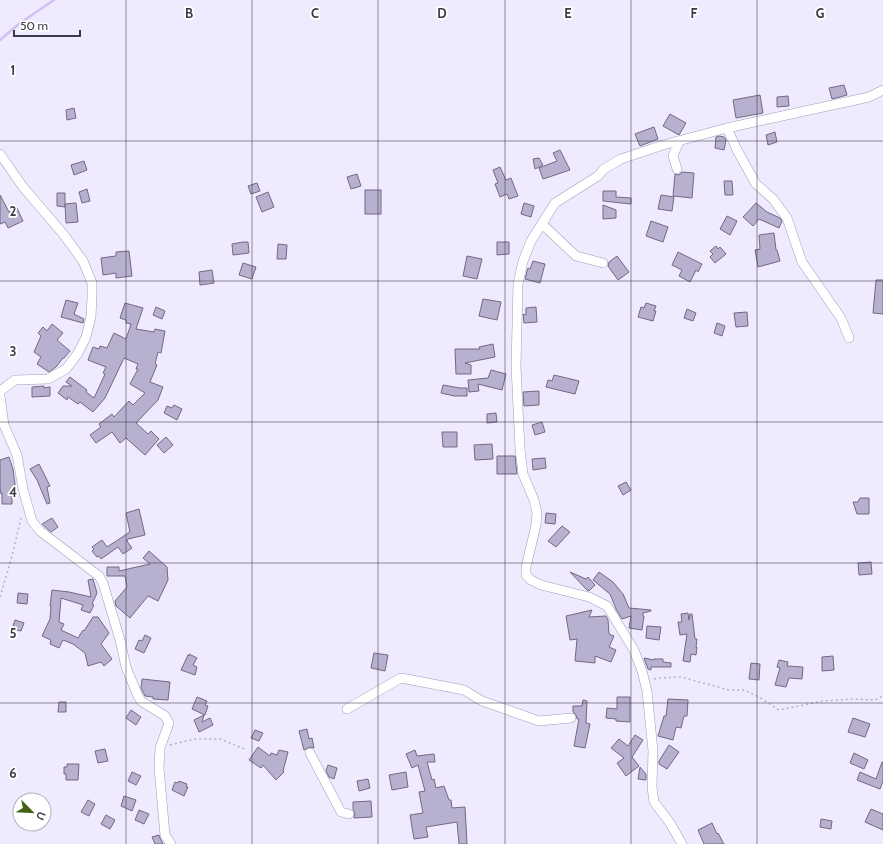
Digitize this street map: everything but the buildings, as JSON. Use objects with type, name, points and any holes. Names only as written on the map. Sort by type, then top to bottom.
[{"type":"street","points":[[682,844],[670,823],[654,802],[652,787],[654,751],[647,692],[634,650],[607,606],[589,597],[540,585],[526,575],[526,567],[536,525],[537,513],[534,500],[523,474],[520,449],[516,366],[518,284],[523,261],[531,241],[555,203],[598,176],[615,162],[635,154],[727,128],[869,97],[883,90]]},
{"type":"street","points":[[727,128],[737,150],[756,184],[774,199],[787,218],[802,262],[841,318],[849,338]]},
{"type":"street","points":[[676,169],[673,156],[679,141]]},
{"type":"street","points":[[0,154],[23,187],[64,235],[83,261],[92,283],[92,297],[91,317],[86,337],[78,353],[66,369],[48,379],[15,380],[0,391]]},
{"type":"street","points":[[542,224],[576,256],[603,262]]},
{"type":"street","points":[[0,396],[4,425],[17,455],[23,489],[32,521],[40,530],[98,576],[103,584],[120,640],[126,668],[138,696],[141,701],[165,716],[169,723],[160,748],[159,768],[165,835],[170,844]]},
{"type":"street","points":[[347,709],[401,678],[464,690],[482,701],[539,721],[571,718]]},
{"type":"street","points":[[310,753],[341,812],[349,814]]},
{"type":"path","points":[[0,597],[22,514]]},
{"type":"path","points":[[645,682],[658,678],[681,677],[729,690],[744,690],[759,696],[779,710],[823,701],[852,699],[875,700],[883,696]]},
{"type":"path","points":[[160,748],[194,739],[220,739],[247,750]]},
{"type":"waterway","points":[[0,40],[20,23],[54,0]]}]
